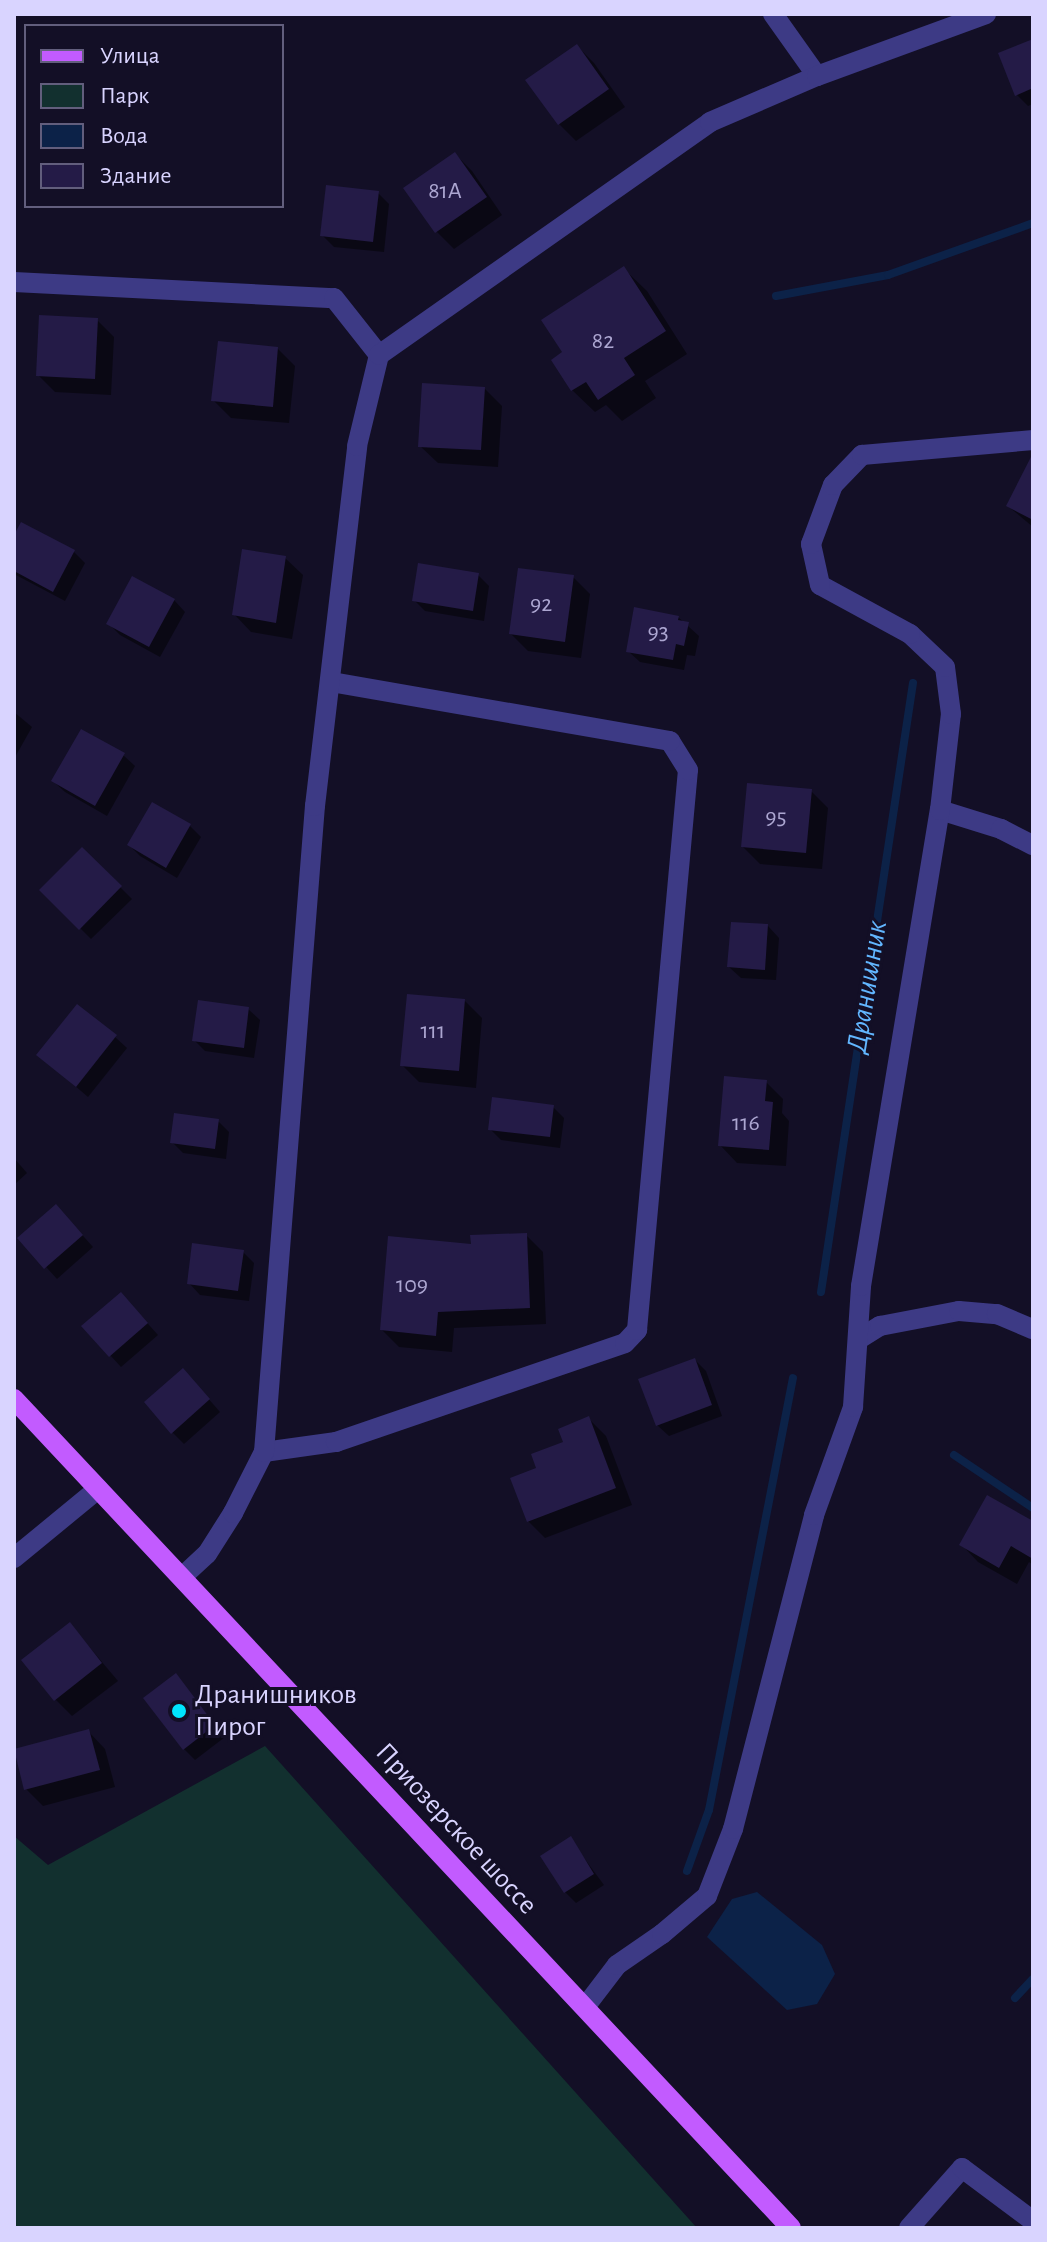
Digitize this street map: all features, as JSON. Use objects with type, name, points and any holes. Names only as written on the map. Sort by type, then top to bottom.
[{"type":"main road","name":"Приозерское шоссе","points":[[14,1399],[791,2228]]},
{"type":"street","points":[[773,14],[817,76]]},
{"type":"street","points":[[182,1577],[213,1544],[264,1452],[315,806],[353,507],[357,446],[379,355],[710,122],[817,76],[986,14]]},
{"type":"street","points":[[14,282],[334,298],[379,355]]},
{"type":"street","points":[[585,2007],[617,1965],[662,1934],[707,1896],[733,1829],[814,1515],[853,1407],[861,1286],[940,810],[951,714],[945,667],[910,634],[820,585],[811,544],[833,485],[862,455],[1033,440]]},
{"type":"street","points":[[264,1452],[336,1442],[625,1343],[637,1330],[688,770],[670,741],[332,682]]},
{"type":"street","points":[[940,810],[1001,829],[1033,845]]},
{"type":"street","points":[[859,1339],[880,1326],[959,1311],[997,1314],[1033,1329]]},
{"type":"street","points":[[14,1558],[98,1489]]},
{"type":"street","points":[[909,2228],[962,2168],[1033,2221]]},
{"type":"green space","points":[[265,1746],[697,2228],[14,2228],[14,1836],[48,1865]]},
{"type":"water","points":[[757,1892],[822,1945],[835,1974],[817,2004],[787,2010],[707,1937],[732,1899]]},
{"type":"building","points":[[1033,39],[1033,88],[1015,96],[998,53]]},
{"type":"building","points":[[577,44],[609,89],[558,125],[525,80]]},
{"type":"building","points":[[455,152],[487,197],[435,233],[403,188]]},
{"type":"building","points":[[326,185],[379,191],[373,242],[320,236]]},
{"type":"building","points":[[624,266],[666,331],[624,358],[635,375],[598,400],[586,382],[571,391],[551,360],[562,352],[541,320]]},
{"type":"building","points":[[39,315],[98,318],[95,379],[36,376]]},
{"type":"building","points":[[218,341],[278,347],[273,407],[211,401]]},
{"type":"building","points":[[422,383],[485,387],[481,450],[418,447]]},
{"type":"building","points":[[1033,453],[1033,520],[1006,506]]},
{"type":"building","points":[[21,522],[75,550],[53,592],[14,571],[14,535]]},
{"type":"building","points":[[242,549],[286,556],[276,623],[232,615]]},
{"type":"building","points":[[418,563],[479,573],[473,611],[412,601]]},
{"type":"building","points":[[518,568],[574,575],[565,642],[509,634]]},
{"type":"building","points":[[132,576],[175,599],[149,647],[106,624]]},
{"type":"building","points":[[634,607],[679,616],[678,620],[689,622],[684,646],[676,644],[673,660],[626,652]]},
{"type":"building","points":[[81,729],[125,753],[95,806],[51,781]]},
{"type":"building","points":[[747,783],[812,789],[806,853],[741,847]]},
{"type":"building","points":[[152,802],[191,824],[166,868],[127,845]]},
{"type":"building","points":[[82,847],[122,886],[79,930],[39,890]]},
{"type":"building","points":[[731,922],[768,924],[765,970],[727,967]]},
{"type":"building","points":[[407,994],[465,999],[459,1071],[400,1066]]},
{"type":"building","points":[[198,1000],[249,1007],[244,1048],[192,1041]]},
{"type":"building","points":[[77,1004],[117,1035],[76,1087],[36,1055]]},
{"type":"building","points":[[724,1076],[767,1080],[765,1101],[773,1102],[769,1150],[718,1146]]},
{"type":"building","points":[[492,1097],[554,1105],[550,1137],[488,1130]]},
{"type":"building","points":[[174,1113],[219,1119],[215,1149],[170,1143]]},
{"type":"building","points":[[56,1204],[83,1235],[44,1269],[17,1238]]},
{"type":"building","points":[[527,1233],[530,1308],[438,1312],[436,1336],[380,1330],[388,1236],[471,1244],[470,1235]]},
{"type":"building","points":[[192,1243],[244,1250],[238,1291],[187,1284]]},
{"type":"building","points":[[121,1292],[148,1323],[109,1357],[81,1326]]},
{"type":"building","points":[[695,1358],[712,1405],[656,1426],[638,1379]]},
{"type":"building","points":[[183,1368],[210,1399],[171,1434],[144,1402]]},
{"type":"building","points":[[589,1416],[616,1488],[527,1522],[510,1478],[536,1468],[531,1454],[563,1442],[558,1429]]},
{"type":"building","points":[[987,1495],[1033,1521],[1033,1559],[1011,1546],[999,1568],[959,1545]]},
{"type":"building","points":[[70,1622],[102,1663],[54,1701],[21,1660]]},
{"type":"building","name":"Дранишников Пирог","points":[[176,1673],[215,1725],[183,1750],[143,1698]]},
{"type":"building","points":[[89,1729],[100,1770],[24,1790],[14,1749]]},
{"type":"building","points":[[571,1836],[594,1874],[564,1893],[540,1856]]},
{"type":"waterway","points":[[776,296],[888,275],[1033,223]]},
{"type":"waterway","name":"Дранишник","points":[[821,1292],[913,683]]},
{"type":"waterway","points":[[687,1871],[709,1810],[793,1378]]},
{"type":"waterway","points":[[954,1455],[1033,1508]]},
{"type":"waterway","points":[[1015,1998],[1033,1979]]},
{"type":"place","name":"Дранишников Пирог","points":[[179,1711]]}]
